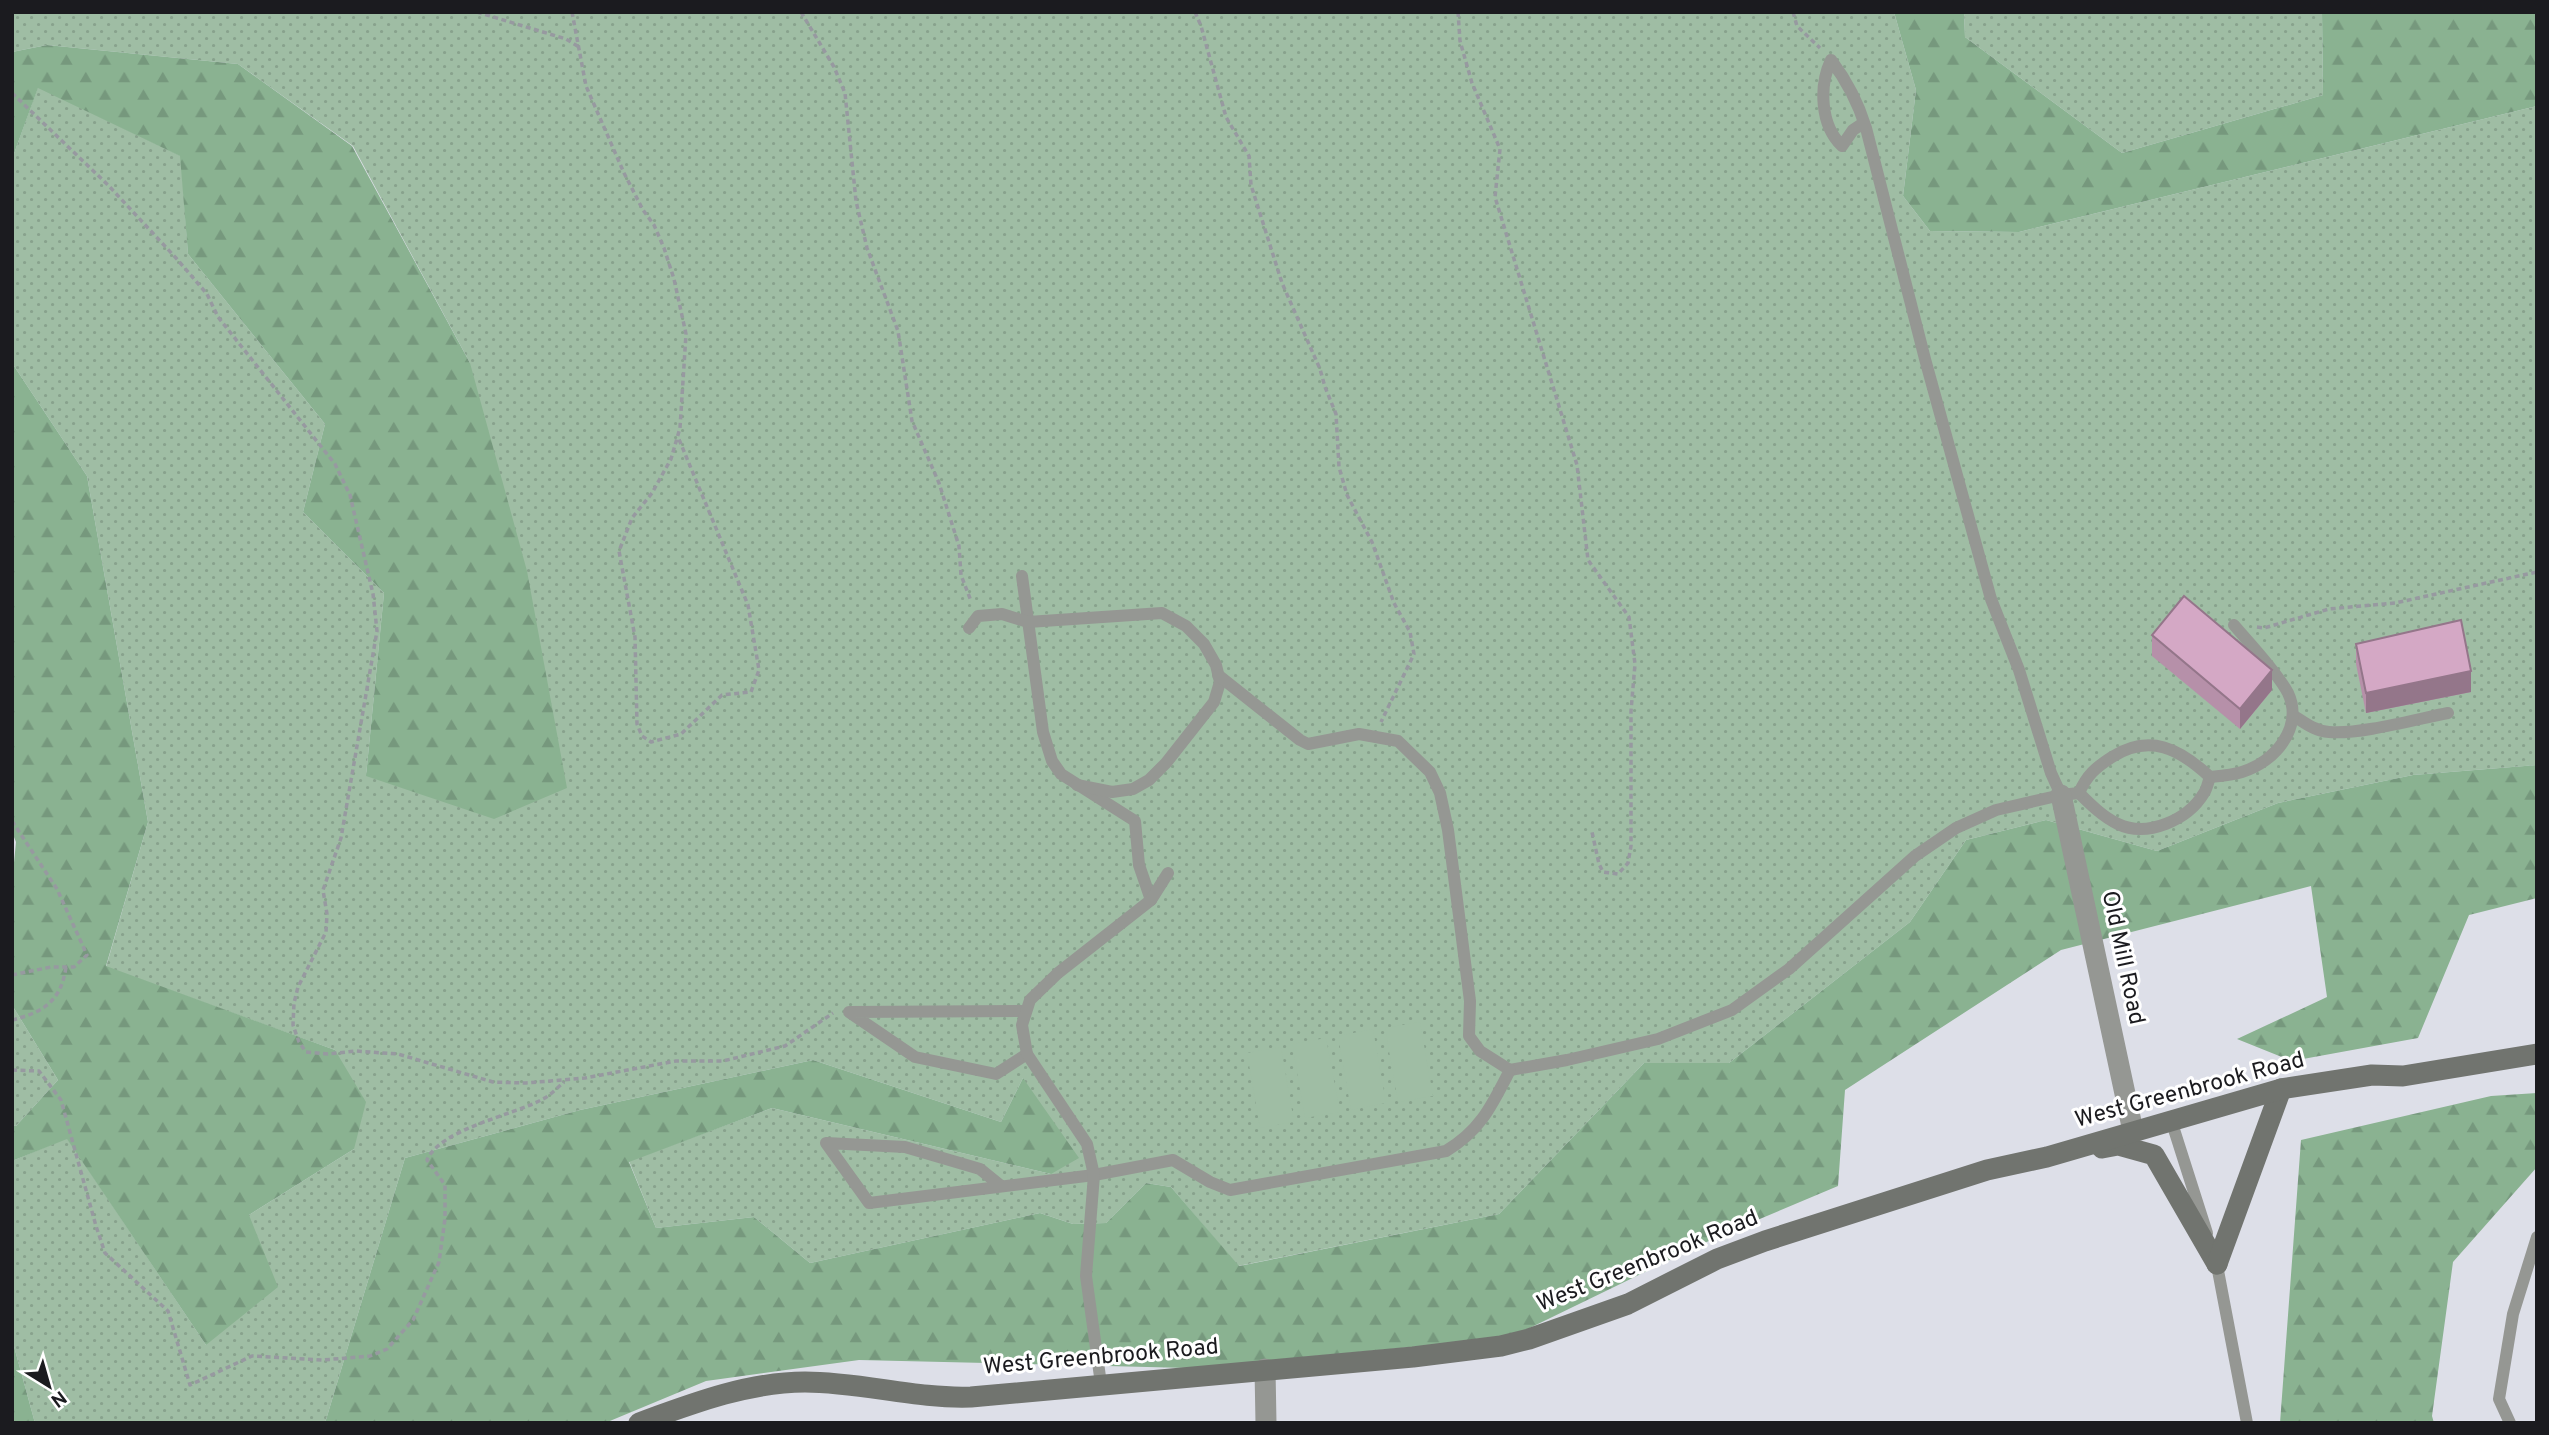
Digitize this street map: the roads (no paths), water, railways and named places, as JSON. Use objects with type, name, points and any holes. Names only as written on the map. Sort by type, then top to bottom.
[{"type":"street","name":"Old Mill Road","points":[[2070,794],[2133,1131]]},
{"type":"street","name":"West Greenbrook Road","points":[[639,1423],[691,1404],[777,1383],[836,1384],[952,1398],[1413,1357],[1501,1346],[1529,1339],[1628,1304],[1717,1259],[1765,1241],[1987,1170],[2046,1157],[2281,1089],[2372,1076],[2403,1076],[2537,1054]]},
{"type":"street","points":[[2217,1264],[2281,1089]]},
{"type":"street","points":[[2046,1157],[2118,1145],[2154,1155],[2217,1264]]},
{"type":"street","points":[[1265,1370],[1266,1423]]},
{"type":"lane","points":[[1866,128],[1862,124],[1853,130],[1842,146],[1828,126],[1823,88],[1831,60],[1845,78],[1866,128],[1925,359],[1945,424],[1991,600],[2019,670],[2051,773],[2070,794],[2119,825],[2147,830],[2174,820],[2188,810],[2205,793],[2210,777]]},
{"type":"lane","points":[[1022,576],[1043,733],[1052,761],[1060,774],[1135,821],[1139,864],[1151,900]]},
{"type":"lane","points":[[969,628],[978,615],[1002,614],[1028,622],[1162,613],[1186,626],[1204,644],[1216,665],[1220,682],[1214,702],[1166,763],[1149,780],[1133,789],[1112,792],[1077,785]]},
{"type":"lane","points":[[1218,675],[1308,744],[1359,734],[1398,741],[1430,772],[1440,793],[1448,830],[1470,1002],[1469,1036],[1480,1051],[1510,1070],[1658,1039],[1731,1010],[1789,969],[1915,856],[1956,828],[1996,810],[2070,794],[2103,763],[2126,748],[2157,745],[2183,754],[2210,777],[2244,772],[2268,758],[2287,738],[2294,716],[2287,693],[2234,625]]},
{"type":"lane","points":[[2294,716],[2312,728],[2329,732],[2358,730],[2448,713]]},
{"type":"lane","points":[[1101,1384],[1086,1276],[1094,1175],[1087,1144],[1027,1054],[1022,1025],[1030,1000],[1058,973],[1151,900],[1168,873]]},
{"type":"lane","points":[[1026,1011],[849,1012],[915,1057],[996,1074],[1027,1054]]},
{"type":"lane","points":[[1001,1186],[980,1169],[905,1147],[826,1143],[869,1203],[1094,1175],[1173,1160],[1210,1182],[1230,1190],[1446,1151],[1465,1139],[1488,1113],[1510,1070]]},
{"type":"lane","points":[[2171,1120],[2217,1264],[2247,1423]]},
{"type":"lane","points":[[2510,1423],[2499,1399],[2514,1314],[2537,1237]]}]
